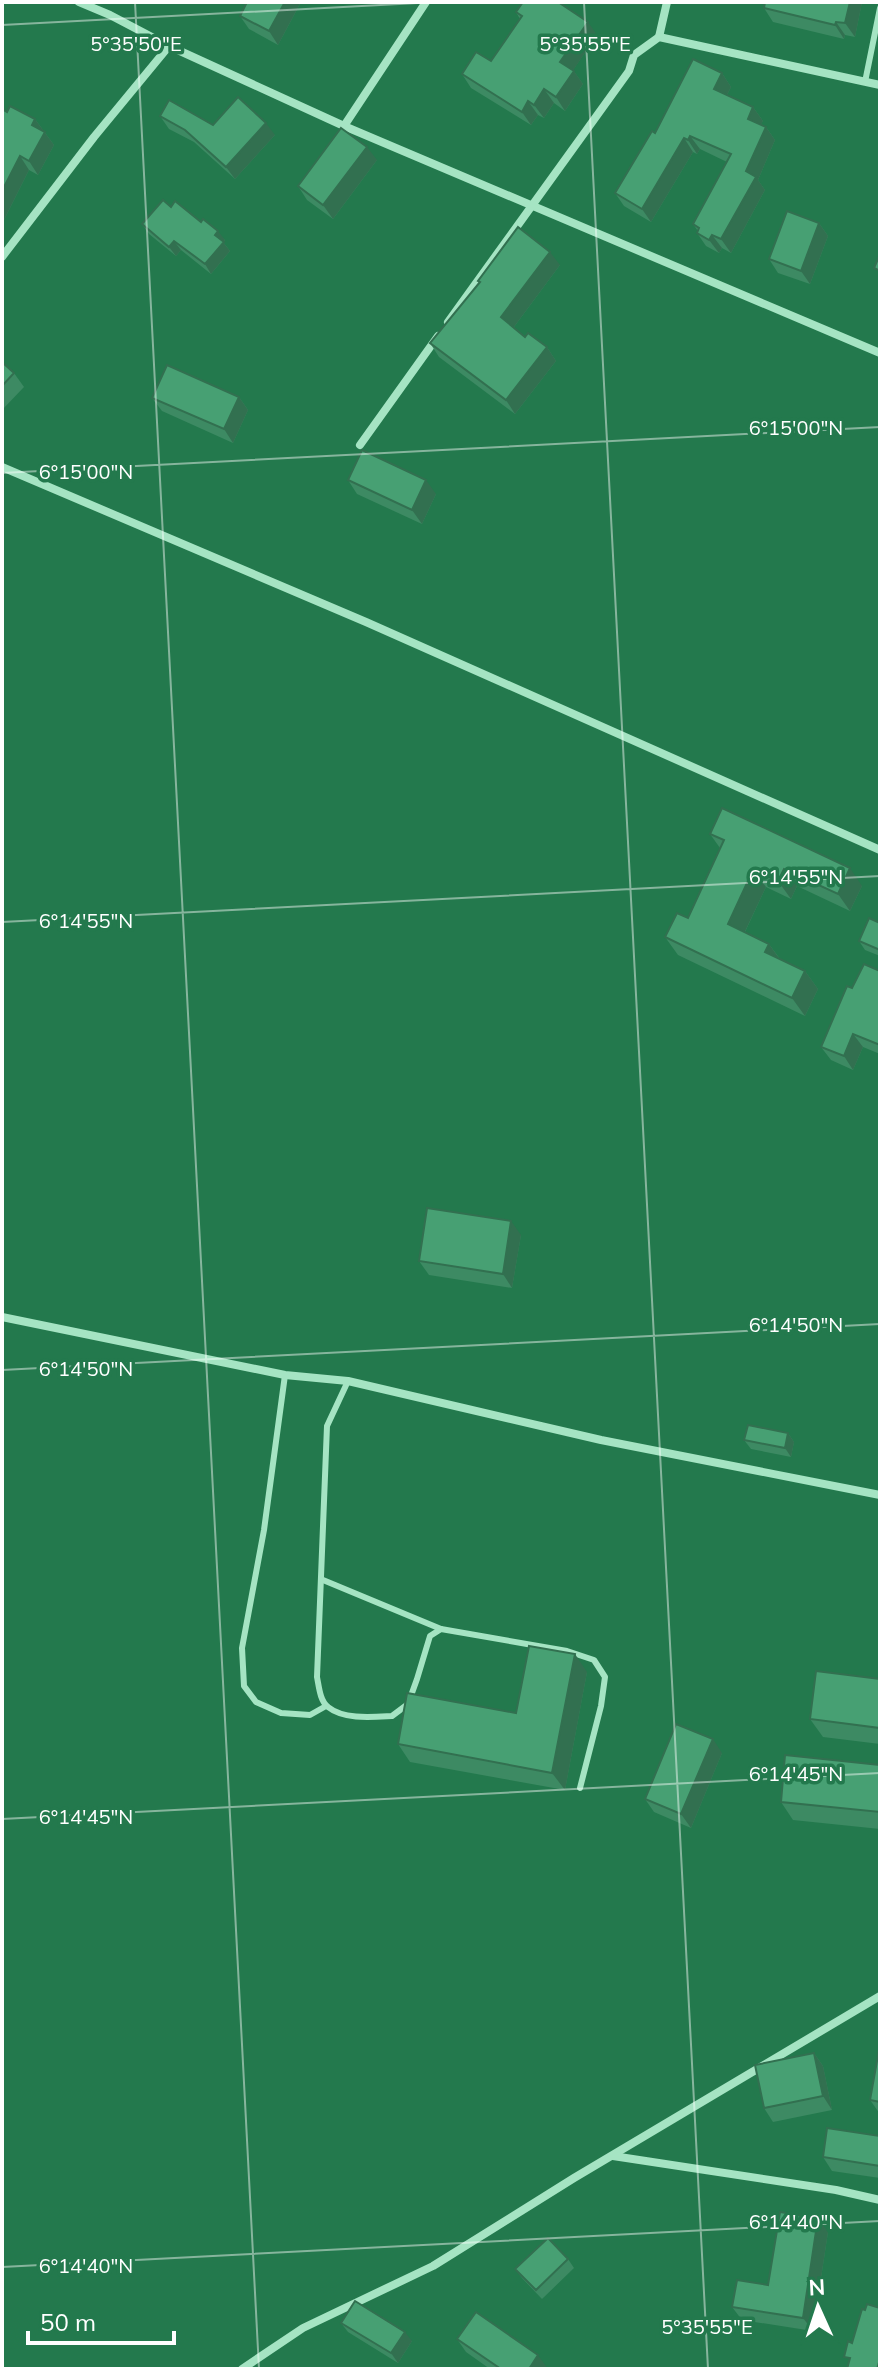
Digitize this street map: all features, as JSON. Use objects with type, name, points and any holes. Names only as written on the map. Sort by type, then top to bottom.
[{"type":"street","points":[[79,2],[344,126],[880,353]]},
{"type":"street","points":[[344,126],[426,2]]},
{"type":"street","points":[[360,445],[629,71],[634,55],[659,37],[667,2]]},
{"type":"street","points":[[659,37],[880,85]]},
{"type":"street","points":[[2,257],[169,46]]},
{"type":"street","points":[[2,467],[366,622],[880,850]]},
{"type":"street","points":[[2,1317],[285,1375],[348,1381],[601,1440],[880,1495]]},
{"type":"street","points":[[242,2369],[303,2328],[433,2266],[880,1996]]},
{"type":"street","points":[[613,2156],[836,2190],[880,2200]]},
{"type":"lane","points":[[865,82],[880,8]]},
{"type":"lane","points":[[285,1375],[264,1530],[242,1648],[244,1686],[256,1702],[281,1713],[310,1715],[326,1706]]},
{"type":"lane","points":[[348,1381],[327,1426],[317,1677],[326,1706],[345,1715],[392,1716],[408,1704],[430,1636],[441,1629]]},
{"type":"lane","points":[[323,1580],[441,1629],[567,1651],[594,1660],[605,1677],[601,1706],[580,1788]]},
{"type":"building","points":[[247,2],[285,2],[269,31],[240,16]]},
{"type":"building","points":[[523,2],[558,2],[588,22],[560,62],[574,71],[556,97],[544,89],[534,105],[528,101],[522,112],[462,74],[476,52],[491,61],[522,16],[516,12]]},
{"type":"building","points":[[765,2],[850,2],[845,23],[836,22],[835,25],[764,8]]},
{"type":"building","points":[[693,59],[722,73],[714,89],[753,107],[748,119],[766,127],[746,171],[756,177],[721,239],[712,235],[709,240],[697,233],[699,228],[693,224],[731,154],[690,136],[688,140],[684,138],[642,209],[615,193],[652,131],[655,133]]},
{"type":"building","points":[[238,97],[266,123],[226,167],[185,130],[160,116],[169,100],[213,125]]},
{"type":"building","points":[[10,106],[35,119],[32,125],[45,132],[29,161],[20,156],[2,191],[2,109],[7,112]]},
{"type":"building","points":[[341,128],[367,147],[323,205],[298,186]]},
{"type":"building","points":[[163,200],[171,207],[175,201],[218,231],[215,235],[224,242],[205,264],[174,241],[169,247],[142,224]]},
{"type":"building","points":[[787,211],[819,223],[801,271],[769,259]]},
{"type":"building","points":[[518,227],[550,252],[501,317],[525,337],[528,333],[547,347],[506,400],[430,343],[480,282]]},
{"type":"building","points":[[880,254],[880,271],[874,268]]},
{"type":"building","points":[[2,362],[14,373],[2,386]]},
{"type":"building","points":[[167,365],[239,397],[224,429],[152,398]]},
{"type":"building","points":[[362,450],[426,480],[412,510],[348,480]]},
{"type":"building","points":[[722,808],[850,868],[838,894],[784,869],[778,881],[753,870],[728,924],[769,944],[765,952],[805,971],[792,998],[665,937],[677,913],[688,918],[724,840],[710,834]]},
{"type":"building","points":[[869,918],[880,923],[880,950],[859,941]]},
{"type":"building","points":[[864,964],[880,971],[880,1045],[853,1034],[844,1056],[821,1047],[847,986],[852,988]]},
{"type":"building","points":[[427,1208],[511,1221],[503,1274],[419,1261]]},
{"type":"building","points":[[748,1425],[788,1433],[785,1448],[744,1440]]},
{"type":"building","points":[[529,1646],[575,1654],[552,1773],[398,1744],[407,1693],[516,1713]]},
{"type":"building","points":[[816,1671],[880,1679],[880,1728],[810,1719]]},
{"type":"building","points":[[676,1724],[713,1739],[681,1814],[645,1799]]},
{"type":"building","points":[[785,1755],[880,1765],[880,1812],[781,1802]]},
{"type":"building","points":[[880,2044],[880,2102],[870,2100]]},
{"type":"building","points":[[814,2053],[823,2096],[764,2108],[755,2065]]},
{"type":"building","points":[[827,2128],[880,2136],[880,2166],[823,2157]]},
{"type":"building","points":[[780,2212],[818,2218],[803,2318],[732,2307],[737,2280],[768,2285]]},
{"type":"building","points":[[548,2238],[568,2259],[536,2290],[515,2269]]},
{"type":"building","points":[[355,2301],[405,2332],[391,2353],[341,2323]]},
{"type":"building","points":[[867,2304],[880,2308],[880,2359],[877,2369],[847,2369],[850,2358],[844,2357],[848,2341],[852,2343],[862,2309],[865,2310]]},
{"type":"building","points":[[476,2312],[538,2355],[529,2369],[501,2369],[457,2339]]}]
